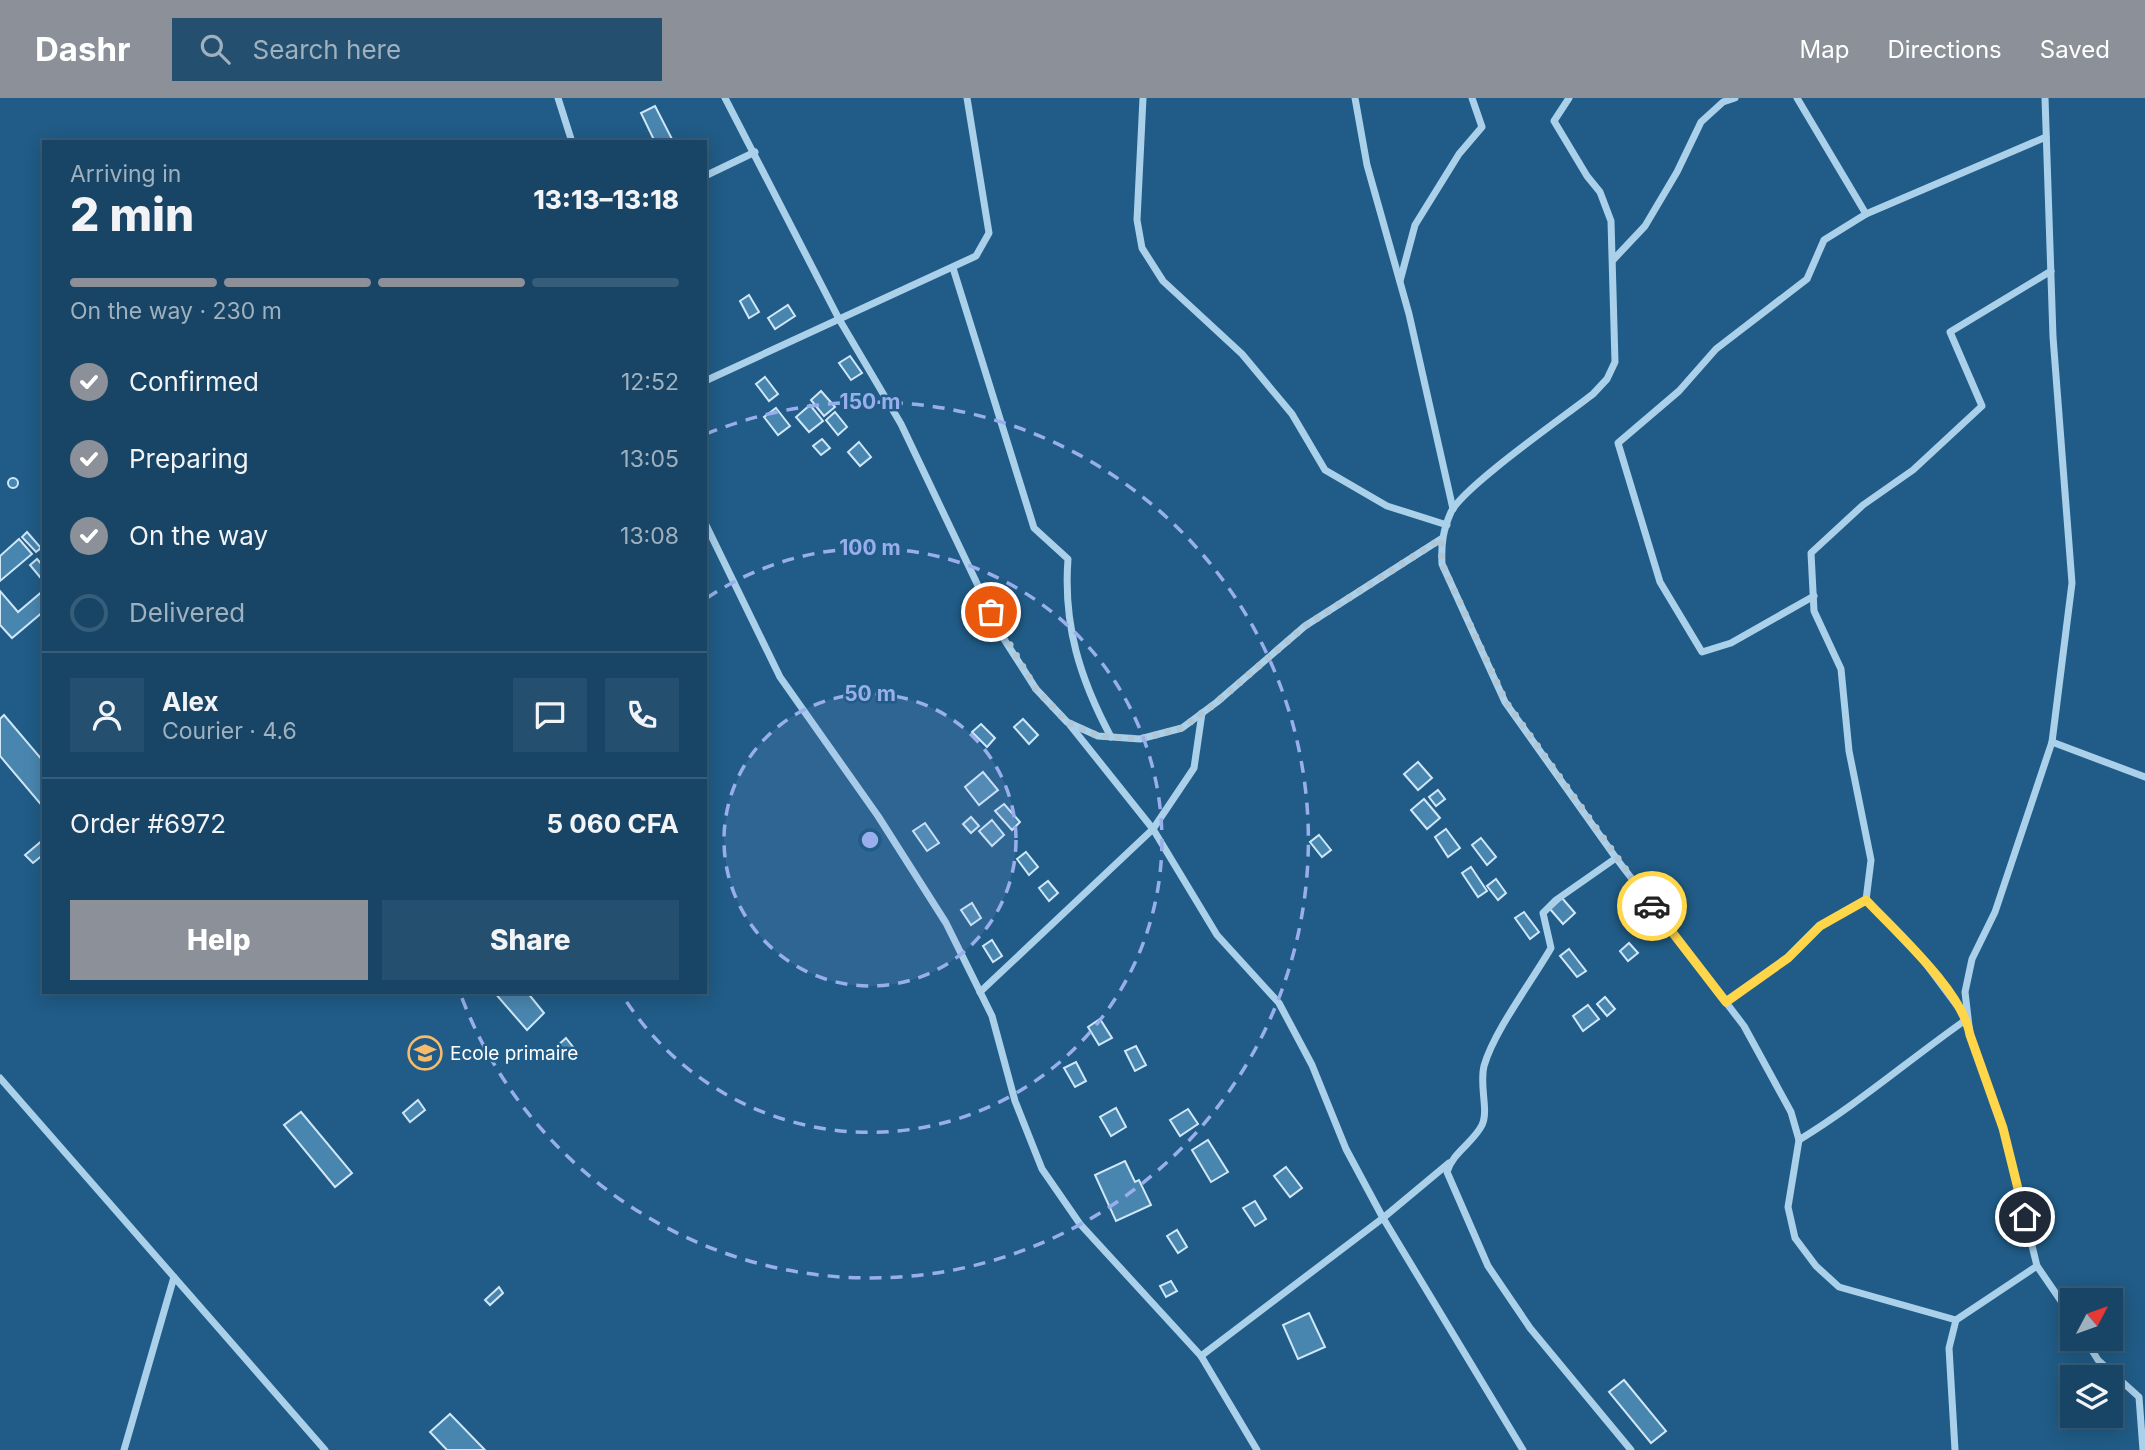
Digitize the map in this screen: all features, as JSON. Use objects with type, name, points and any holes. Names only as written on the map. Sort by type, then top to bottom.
[{"type":"street","points":[[558,98],[571,140]]},
{"type":"street","points":[[725,98],[839,319],[901,424],[1002,636],[1036,689],[1067,722],[1153,829],[1217,935],[1279,1003],[1312,1065],[1346,1149],[1383,1218],[1522,1450]]},
{"type":"street","points":[[707,380],[976,256],[989,233],[967,98]]},
{"type":"street","points":[[1143,98],[1137,220],[1142,248],[1163,281],[1242,354],[1292,414],[1325,470],[1387,506],[1447,525]]},
{"type":"street","points":[[1355,98],[1367,165],[1400,281],[1452,509],[1441,539],[1442,564],[1506,702],[1616,858],[1744,1026],[1791,1112],[1799,1140],[1788,1207],[1795,1238],[1816,1266],[1839,1287],[1956,1320]]},
{"type":"street","points":[[1400,281],[1415,225],[1459,153],[1482,127],[1472,98]]},
{"type":"street","points":[[1452,509],[1607,379],[1615,362],[1611,221],[1600,192],[1587,176],[1554,121],[1569,98]]},
{"type":"street","points":[[1613,260],[1645,226],[1677,172],[1701,122],[1723,102],[1735,98]]},
{"type":"street","points":[[1797,98],[1866,214]]},
{"type":"street","points":[[2045,98],[2053,337],[2072,583],[2052,742],[1994,912],[1972,959],[1965,992],[1970,1035],[2003,1128],[2037,1266],[2060,1300]]},
{"type":"street","points":[[1814,596],[1731,643],[1702,652],[1660,582],[1618,443],[1679,391],[1716,349],[1807,279],[1824,240],[1866,214],[2046,137]]},
{"type":"street","points":[[707,175],[755,152]]},
{"type":"street","points":[[953,268],[1034,527],[1068,559],[1065,597],[1070,631],[1091,701],[1111,737]]},
{"type":"street","points":[[1866,900],[1871,860],[1849,751],[1840,669],[1814,611],[1811,552],[1863,505],[1913,470],[1982,405],[1951,332],[2051,271]]},
{"type":"street","points":[[707,527],[780,677],[893,840],[946,923],[992,1016],[1015,1101],[1042,1169],[1080,1224],[1201,1356],[1257,1450]]},
{"type":"street","points":[[1067,722],[1098,736],[1140,739],[1182,728],[1305,626],[1441,539]]},
{"type":"street","points":[[980,992],[1153,829],[1194,768],[1202,713]]},
{"type":"street","points":[[2052,742],[2145,777]]},
{"type":"street","points":[[1201,1356],[1383,1218],[1451,1161],[1482,1125],[1485,1109],[1480,1086],[1485,1063],[1551,948],[1543,913],[1556,900],[1616,858]]},
{"type":"street","points":[[1726,1002],[1788,958],[1820,926],[1866,900]]},
{"type":"street","points":[[1866,900],[1920,956],[1967,1019]]},
{"type":"street","points":[[1799,1140],[1853,1107],[1905,1063],[1967,1019]]},
{"type":"street","points":[[0,1078],[325,1450]]},
{"type":"street","points":[[1451,1161],[1447,1172],[1450,1182],[1488,1266],[1530,1328],[1631,1450]]},
{"type":"street","points":[[1955,1450],[1949,1348],[1956,1320],[2037,1266]]},
{"type":"street","points":[[124,1450],[174,1277]]},
{"type":"street","points":[[2092,1351],[2098,1360],[2142,1396],[2143,1450]]},
{"type":"building","points":[[655,106],[672,140],[654,140],[641,113]]},
{"type":"building","points":[[749,295],[759,312],[749,318],[740,301]]},
{"type":"building","points":[[788,305],[795,316],[775,329],[768,318]]},
{"type":"building","points":[[850,356],[862,373],[851,380],[839,363]]},
{"type":"building","points":[[765,377],[778,394],[769,401],[756,384]]},
{"type":"building","points":[[821,391],[835,407],[824,416],[811,400]]},
{"type":"building","points":[[810,405],[823,421],[809,432],[796,417]]},
{"type":"building","points":[[776,408],[790,426],[778,435],[764,417]]},
{"type":"building","points":[[835,412],[847,427],[838,435],[826,420]]},
{"type":"building","points":[[822,439],[830,448],[821,455],[813,446]]},
{"type":"building","points":[[859,442],[871,457],[860,466],[848,452]]},
{"type":"building","points":[[13,478],[17,479],[17,487],[13,488],[9,487],[8,483],[9,479]]},
{"type":"building","points":[[27,532],[41,548],[36,552],[22,537]]},
{"type":"building","points":[[19,539],[32,554],[0,581],[0,556]]},
{"type":"building","points":[[37,559],[42,565],[42,580],[30,565]]},
{"type":"building","points":[[0,591],[18,612],[42,592],[42,613],[12,638],[0,625]]},
{"type":"building","points":[[4,715],[42,760],[42,806],[0,756],[0,719]]},
{"type":"building","points":[[1023,719],[1038,735],[1029,744],[1014,727]]},
{"type":"building","points":[[981,724],[995,738],[987,747],[972,732]]},
{"type":"building","points":[[1418,762],[1432,778],[1418,790],[1404,774]]},
{"type":"building","points":[[983,772],[998,790],[979,805],[965,787]]},
{"type":"building","points":[[1438,790],[1445,799],[1436,806],[1429,797]]},
{"type":"building","points":[[1424,799],[1440,818],[1427,829],[1411,810]]},
{"type":"building","points":[[1004,804],[1020,822],[1012,830],[995,811]]},
{"type":"building","points":[[971,817],[979,826],[971,833],[963,824]]},
{"type":"building","points":[[992,820],[1004,835],[992,846],[979,831]]},
{"type":"building","points":[[925,823],[939,843],[927,851],[913,831]]},
{"type":"building","points":[[1446,829],[1460,848],[1448,857],[1435,837]]},
{"type":"building","points":[[1319,835],[1331,850],[1322,857],[1310,842]]},
{"type":"building","points":[[1481,838],[1496,857],[1487,865],[1472,845]]},
{"type":"building","points":[[42,841],[42,856],[33,863],[25,855]]},
{"type":"building","points":[[1026,852],[1038,867],[1029,875],[1017,859]]},
{"type":"building","points":[[1471,867],[1487,891],[1478,897],[1462,873]]},
{"type":"building","points":[[1496,879],[1506,893],[1498,900],[1487,886]]},
{"type":"building","points":[[1048,881],[1058,893],[1049,901],[1039,888]]},
{"type":"building","points":[[1562,898],[1575,913],[1563,924],[1550,909]]},
{"type":"building","points":[[972,903],[981,918],[971,925],[961,910]]},
{"type":"building","points":[[1524,912],[1539,932],[1530,939],[1515,918]]},
{"type":"building","points":[[992,940],[1002,956],[993,962],[983,946]]},
{"type":"building","points":[[1629,943],[1638,953],[1628,961],[1620,951]]},
{"type":"building","points":[[1569,949],[1586,971],[1577,977],[1560,956]]},
{"type":"building","points":[[496,994],[529,994],[544,1013],[527,1030]]},
{"type":"building","points":[[1605,997],[1615,1009],[1607,1016],[1597,1004]]},
{"type":"building","points":[[1588,1005],[1599,1019],[1583,1031],[1573,1016]]},
{"type":"building","points":[[1100,1019],[1112,1038],[1099,1045],[1088,1027]]},
{"type":"building","points":[[566,1038],[573,1047],[565,1055],[557,1046]]},
{"type":"building","points":[[1136,1046],[1146,1065],[1135,1071],[1125,1051]]},
{"type":"building","points":[[1076,1062],[1086,1081],[1075,1087],[1064,1068]]},
{"type":"building","points":[[418,1100],[425,1110],[410,1122],[403,1113]]},
{"type":"building","points":[[1116,1108],[1126,1127],[1111,1136],[1100,1117]]},
{"type":"building","points":[[1188,1109],[1198,1124],[1180,1136],[1170,1120]]},
{"type":"building","points":[[301,1112],[352,1173],[335,1187],[284,1125]]},
{"type":"building","points":[[1208,1140],[1228,1172],[1211,1182],[1192,1150]]},
{"type":"building","points":[[1125,1161],[1135,1182],[1139,1180],[1151,1205],[1116,1221],[1095,1175]]},
{"type":"building","points":[[1286,1167],[1302,1188],[1290,1197],[1274,1176]]},
{"type":"building","points":[[1255,1201],[1266,1219],[1255,1226],[1243,1208]]},
{"type":"building","points":[[1177,1230],[1187,1247],[1178,1253],[1167,1236]]},
{"type":"building","points":[[1171,1281],[1177,1291],[1166,1297],[1160,1286]]},
{"type":"building","points":[[499,1287],[503,1293],[490,1305],[485,1300]]},
{"type":"building","points":[[1309,1313],[1325,1347],[1298,1359],[1283,1325]]},
{"type":"building","points":[[1624,1380],[1666,1431],[1651,1443],[1609,1392]]},
{"type":"building","points":[[450,1414],[485,1450],[447,1450],[430,1432]]},
{"type":"way so far","points":[[991,612],[1002,636],[1036,689],[1067,722],[1098,736],[1140,739],[1182,728],[1217,702],[1305,626],[1441,539],[1442,564],[1506,702],[1652,906]]},
{"type":"place","name":"Ecole primaire","points":[[425,1053]]},
{"type":"route","points":[[1652,906],[1726,1002],[1788,958],[1820,926],[1866,900],[1920,956],[1967,1019],[1970,1035],[2003,1128],[2025,1217]]}]
